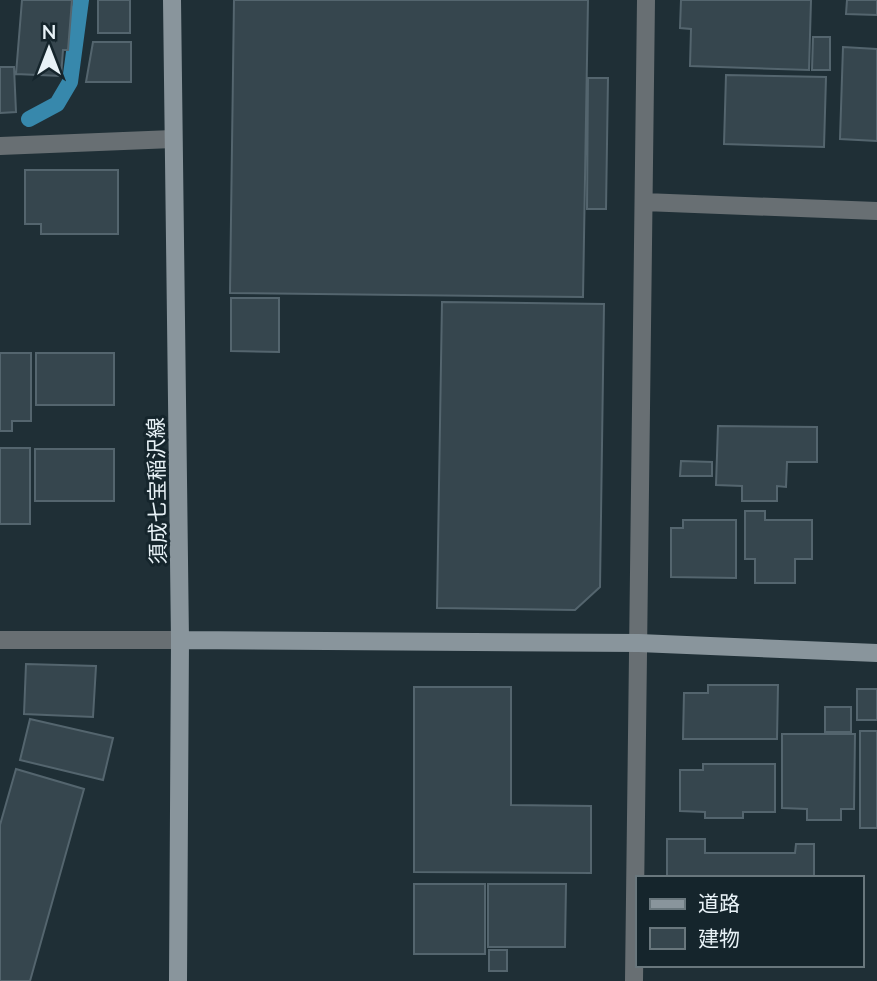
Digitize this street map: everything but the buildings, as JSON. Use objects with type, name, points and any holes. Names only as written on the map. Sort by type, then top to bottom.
[{"type":"main road","name":"須成七宝稲沢線","points":[[172,0],[180,640],[178,981]]},
{"type":"main road","points":[[180,640],[639,643],[877,653]]},
{"type":"street","points":[[634,981],[646,0]]},
{"type":"street","points":[[0,146],[173,139]]},
{"type":"street","points":[[644,201],[877,211]]},
{"type":"street","points":[[0,640],[180,640]]},
{"type":"waterway","points":[[29,119],[57,104],[70,82],[81,0]]}]
